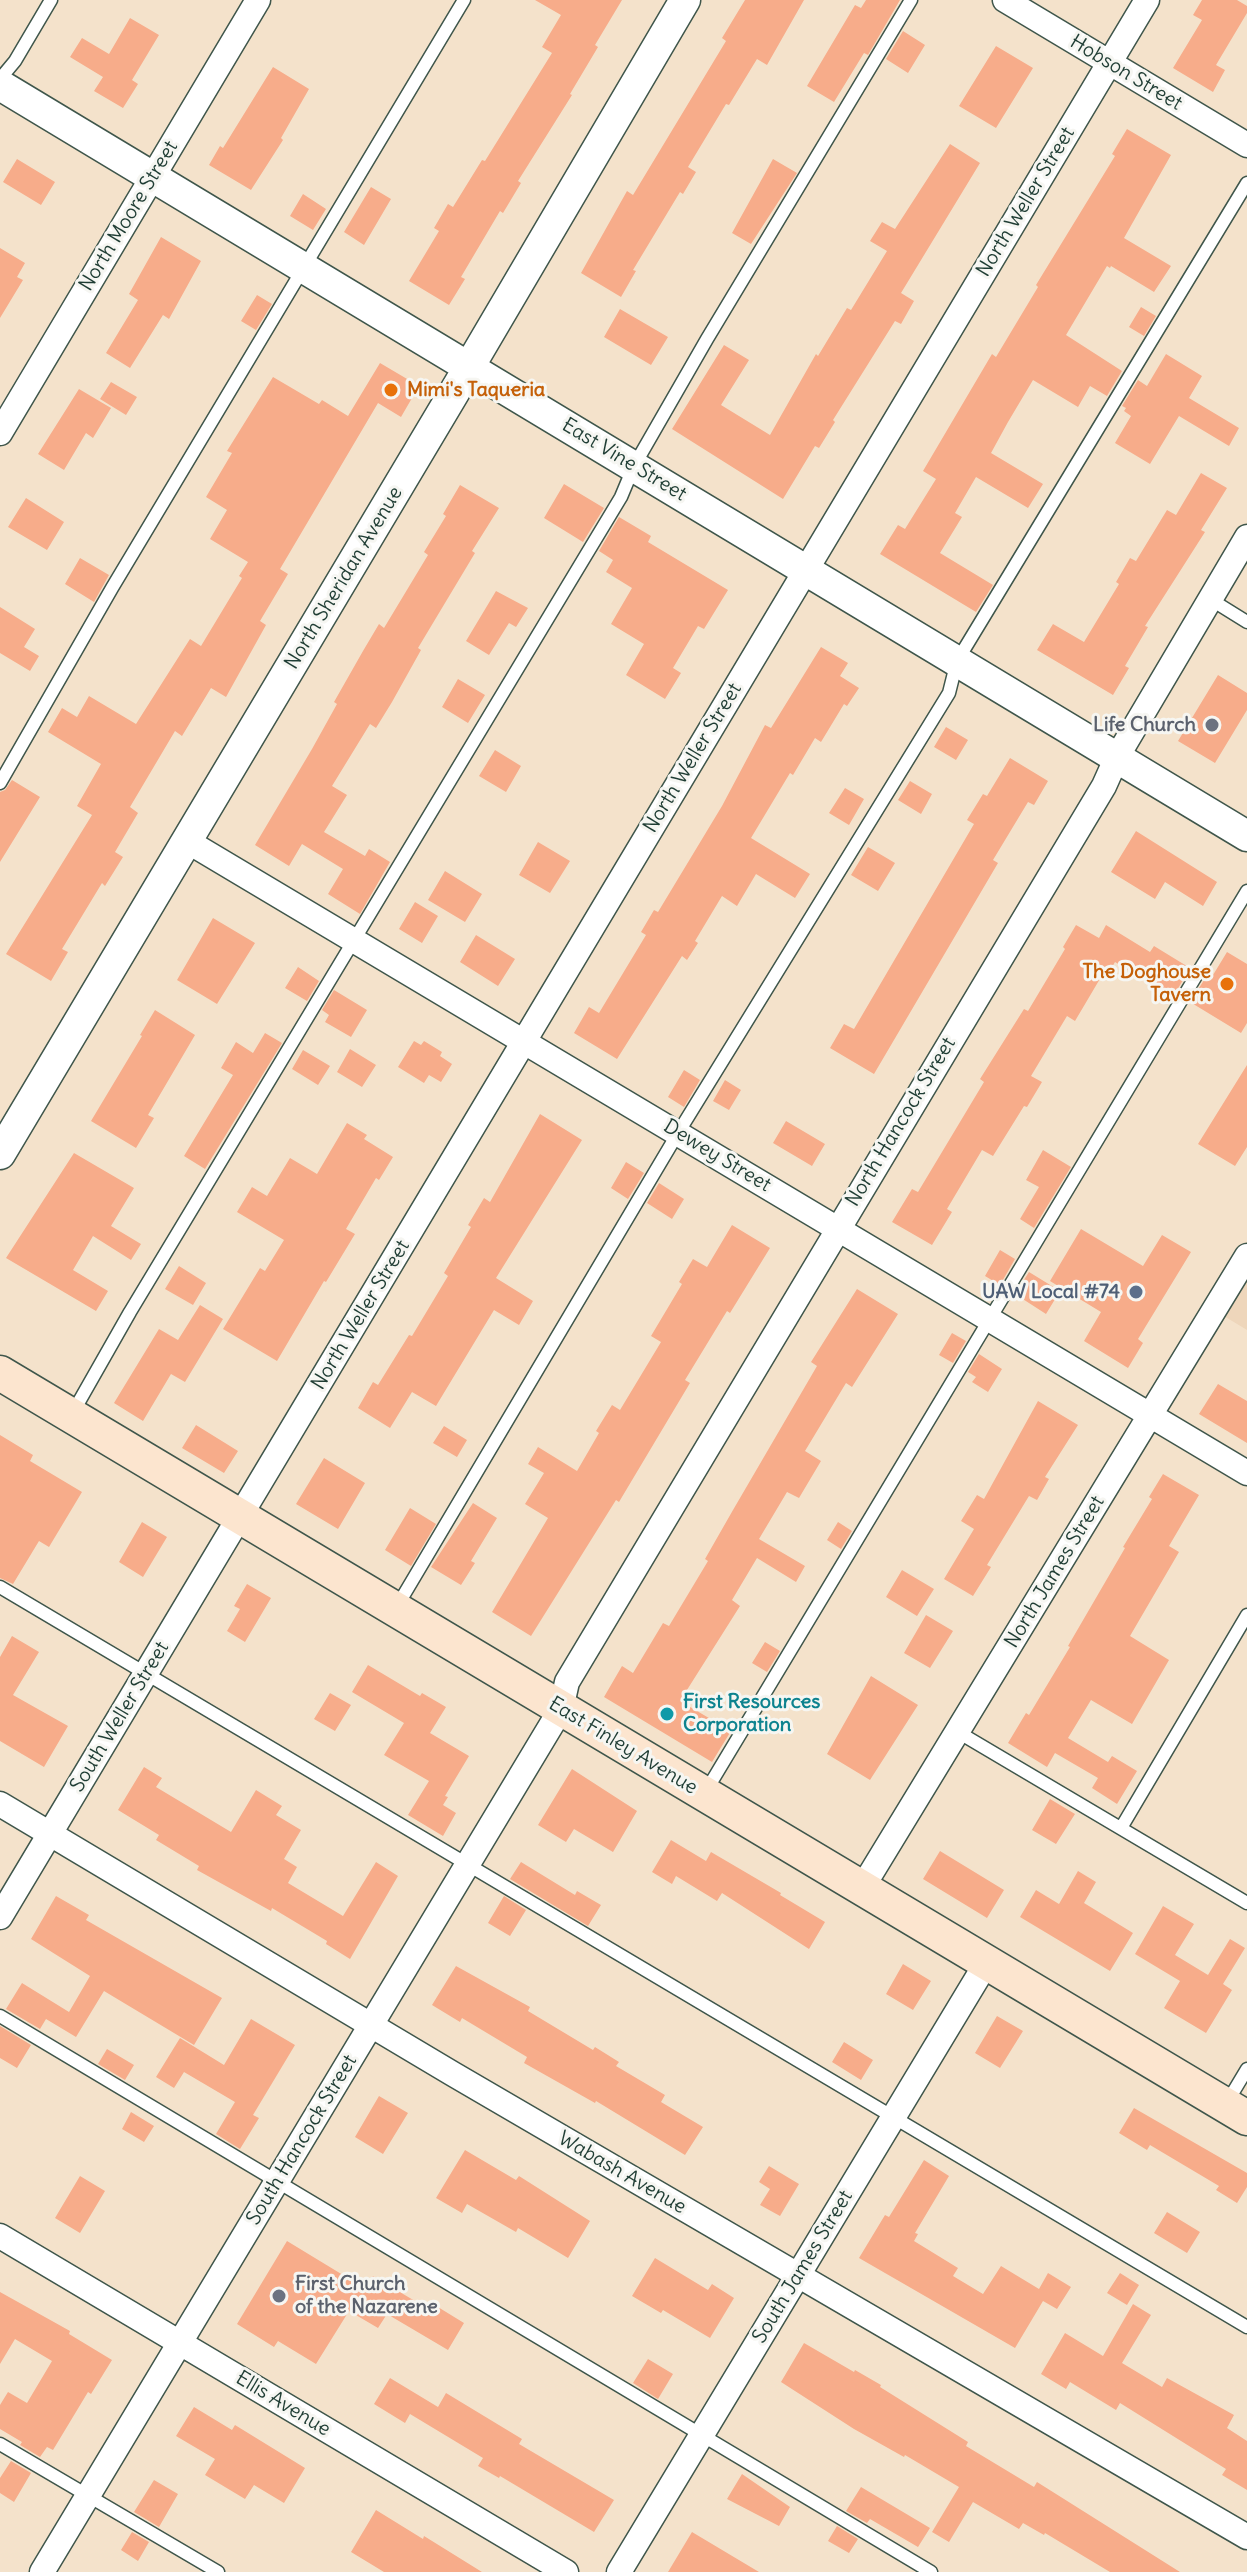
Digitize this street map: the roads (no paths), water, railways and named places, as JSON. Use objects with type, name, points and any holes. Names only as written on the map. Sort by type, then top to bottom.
[{"type":"main road","name":"East Finley Avenue","points":[[0,1373],[1236,2111]]},
{"type":"street","name":"North Moore Street","points":[[0,433],[258,0]]},
{"type":"street","name":"North Sheridan Avenue","points":[[0,1154],[685,0]]},
{"type":"street","name":"Hobson Street","points":[[1005,0],[1247,145]]},
{"type":"street","name":"North Weller Street","points":[[240,1517],[1147,0]]},
{"type":"street","name":"East Vine Street","points":[[0,85],[1247,836]]},
{"type":"street","name":"North Hancock Street","points":[[561,1709],[567,1682],[1104,786],[1117,757],[1247,537]]},
{"type":"street","name":"Dewey Street","points":[[187,841],[1247,1473]]},
{"type":"street","name":"North James Street","points":[[862,1888],[1247,1256]]},
{"type":"street","name":"South Weller Street","points":[[0,1917],[240,1517]]},
{"type":"street","name":"South Hancock Street","points":[[42,2572],[561,1709]]},
{"type":"street","name":"Wabash Avenue","points":[[0,1804],[371,2025],[1247,2537]]},
{"type":"street","name":"South James Street","points":[[619,2572],[987,1962]]},
{"type":"street","name":"Ellis Avenue","points":[[0,2236],[566,2572]]},
{"type":"lane","points":[[0,79],[15,61],[51,0]]},
{"type":"lane","points":[[0,783],[112,588],[464,0]]},
{"type":"lane","points":[[71,1416],[139,1297],[621,497],[634,466],[911,0]]},
{"type":"lane","points":[[395,1609],[678,1133],[949,693],[957,661],[1247,183]]},
{"type":"lane","points":[[1210,599],[1247,622]]},
{"type":"lane","points":[[704,1794],[1247,891]]},
{"type":"lane","points":[[0,1587],[1247,2327]]},
{"type":"lane","points":[[1121,1828],[1247,1615]]},
{"type":"lane","points":[[958,1732],[1247,1903]]},
{"type":"lane","points":[[0,2016],[931,2572]]},
{"type":"lane","points":[[1236,2111],[1247,2069]]},
{"type":"lane","points":[[0,2444],[218,2572]]},
{"type":"place","name":"Mimi's Taqueria","points":[[391,390]]},
{"type":"place","name":"Life Church","points":[[1212,725]]},
{"type":"place","name":"The Doghouse Tavern","points":[[1227,984]]},
{"type":"place","name":"UAW Local #74","points":[[1136,1292]]},
{"type":"place","name":"First Resources Corporation","points":[[667,1714]]},
{"type":"place","name":"First Church of the Nazarene","points":[[279,2296]]}]
